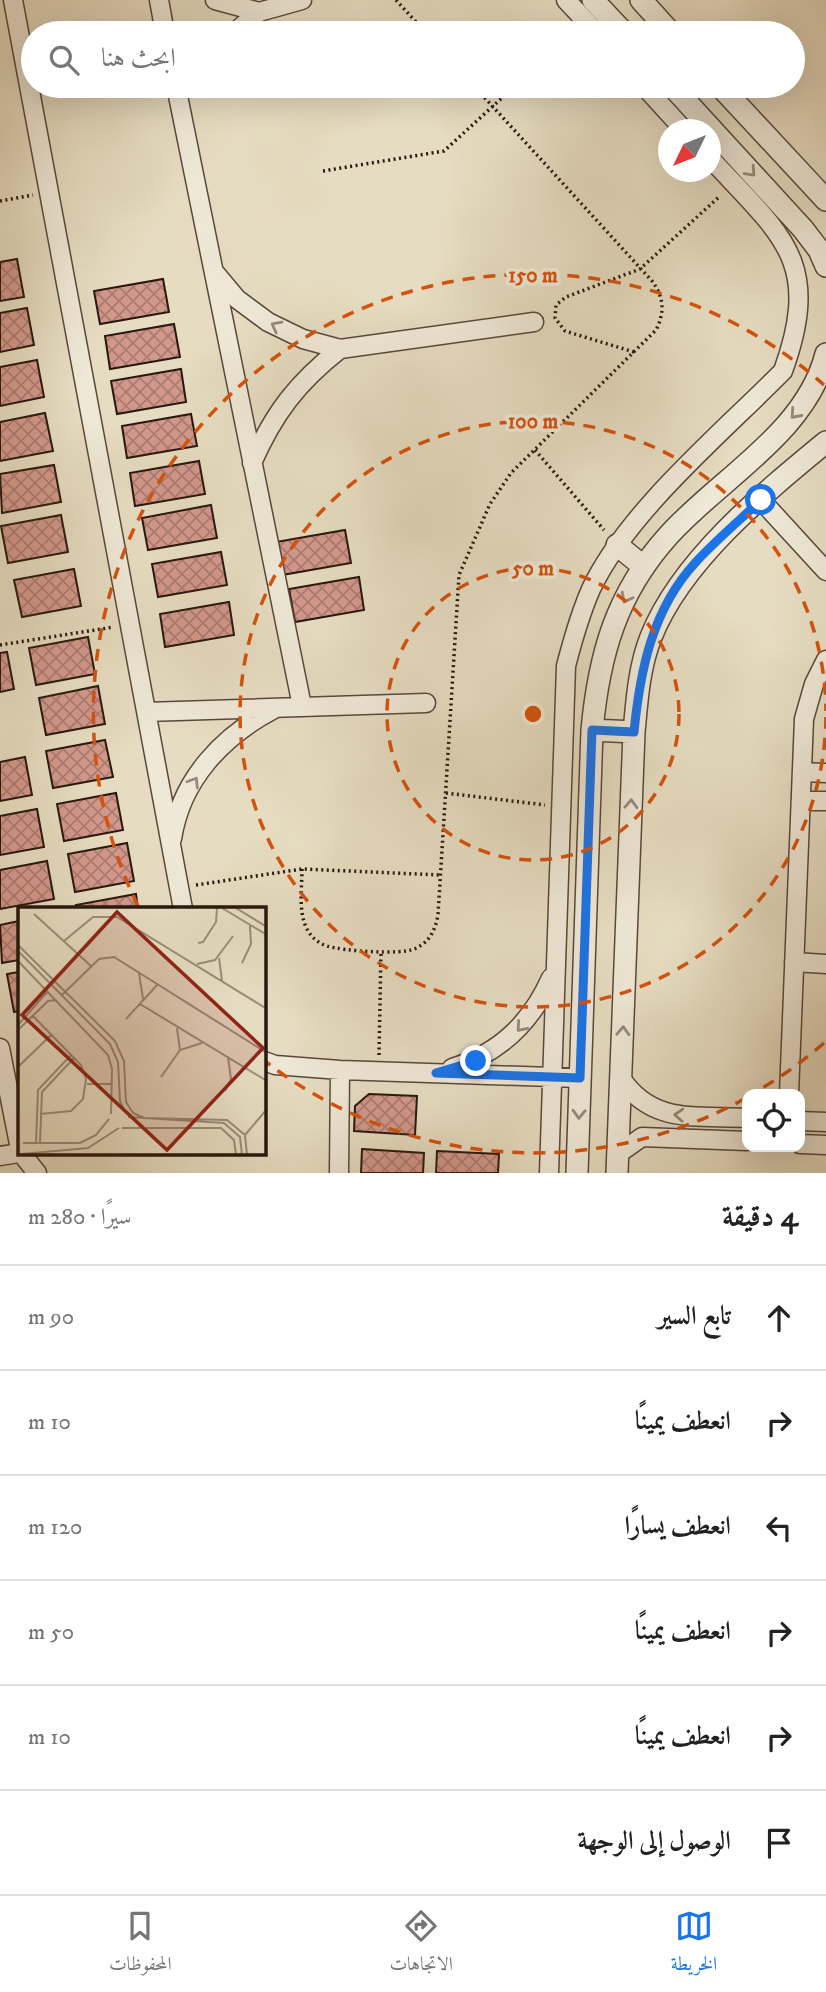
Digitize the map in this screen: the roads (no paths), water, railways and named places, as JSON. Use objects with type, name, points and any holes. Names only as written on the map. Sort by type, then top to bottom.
[{"type":"street","points":[[13,0],[21,43]]},
{"type":"street","points":[[159,0],[163,21]]},
{"type":"street","points":[[215,0],[259,12]]},
{"type":"street","points":[[248,21],[259,12],[302,0]]},
{"type":"street","points":[[566,0],[586,21]]},
{"type":"street","points":[[593,0],[613,21]]},
{"type":"street","points":[[640,0],[660,21]]},
{"type":"street","points":[[31,98],[183,907]]},
{"type":"street","points":[[178,98],[302,706]]},
{"type":"street","points":[[181,111],[187,98]]},
{"type":"street","points":[[656,98],[674,119]]},
{"type":"street","points":[[683,98],[803,229],[819,250],[826,266]]},
{"type":"street","points":[[731,98],[826,200]]},
{"type":"street","points":[[549,1173],[566,666],[579,619],[592,587],[617,545],[645,511],[783,371],[794,341],[800,297],[796,265],[777,232],[721,170]]},
{"type":"street","points":[[214,271],[237,299],[268,322],[303,339],[340,349],[534,322]]},
{"type":"street","points":[[252,463],[267,429],[286,399],[311,372],[340,349]]},
{"type":"street","points":[[577,1173],[592,730],[597,677],[608,638],[624,601],[644,567],[668,536],[804,403],[821,372],[826,354]]},
{"type":"street","points":[[617,1163],[634,732],[639,678],[651,638],[669,599],[694,565],[826,442]]},
{"type":"street","points":[[761,500],[826,571]]},
{"type":"street","points":[[617,545],[644,567]]},
{"type":"street","points":[[789,1089],[804,719],[814,684],[826,660]]},
{"type":"street","points":[[146,712],[426,703]]},
{"type":"street","points":[[171,846],[174,826],[189,788],[212,754],[243,725],[279,706]]},
{"type":"street","points":[[592,730],[634,732]]},
{"type":"street","points":[[802,772],[826,773]]},
{"type":"street","points":[[801,801],[826,802]]},
{"type":"street","points":[[794,962],[826,964]]},
{"type":"street","points":[[436,1073],[476,1061],[511,1038],[538,1006],[556,969]]},
{"type":"street","points":[[0,1048],[18,1139]]},
{"type":"street","points":[[266,1062],[275,1065],[340,1070],[580,1078]]},
{"type":"street","points":[[339,1173],[340,1070]]},
{"type":"street","points":[[621,1078],[632,1094],[646,1106],[664,1114],[742,1118]]},
{"type":"street","points":[[805,1121],[826,1122]]},
{"type":"street","points":[[617,1163],[629,1144],[642,1138],[742,1141]]},
{"type":"street","points":[[805,1144],[826,1145]]},
{"type":"street","points":[[0,1156],[18,1153]]},
{"type":"street","points":[[23,1156],[37,1173]]}]
